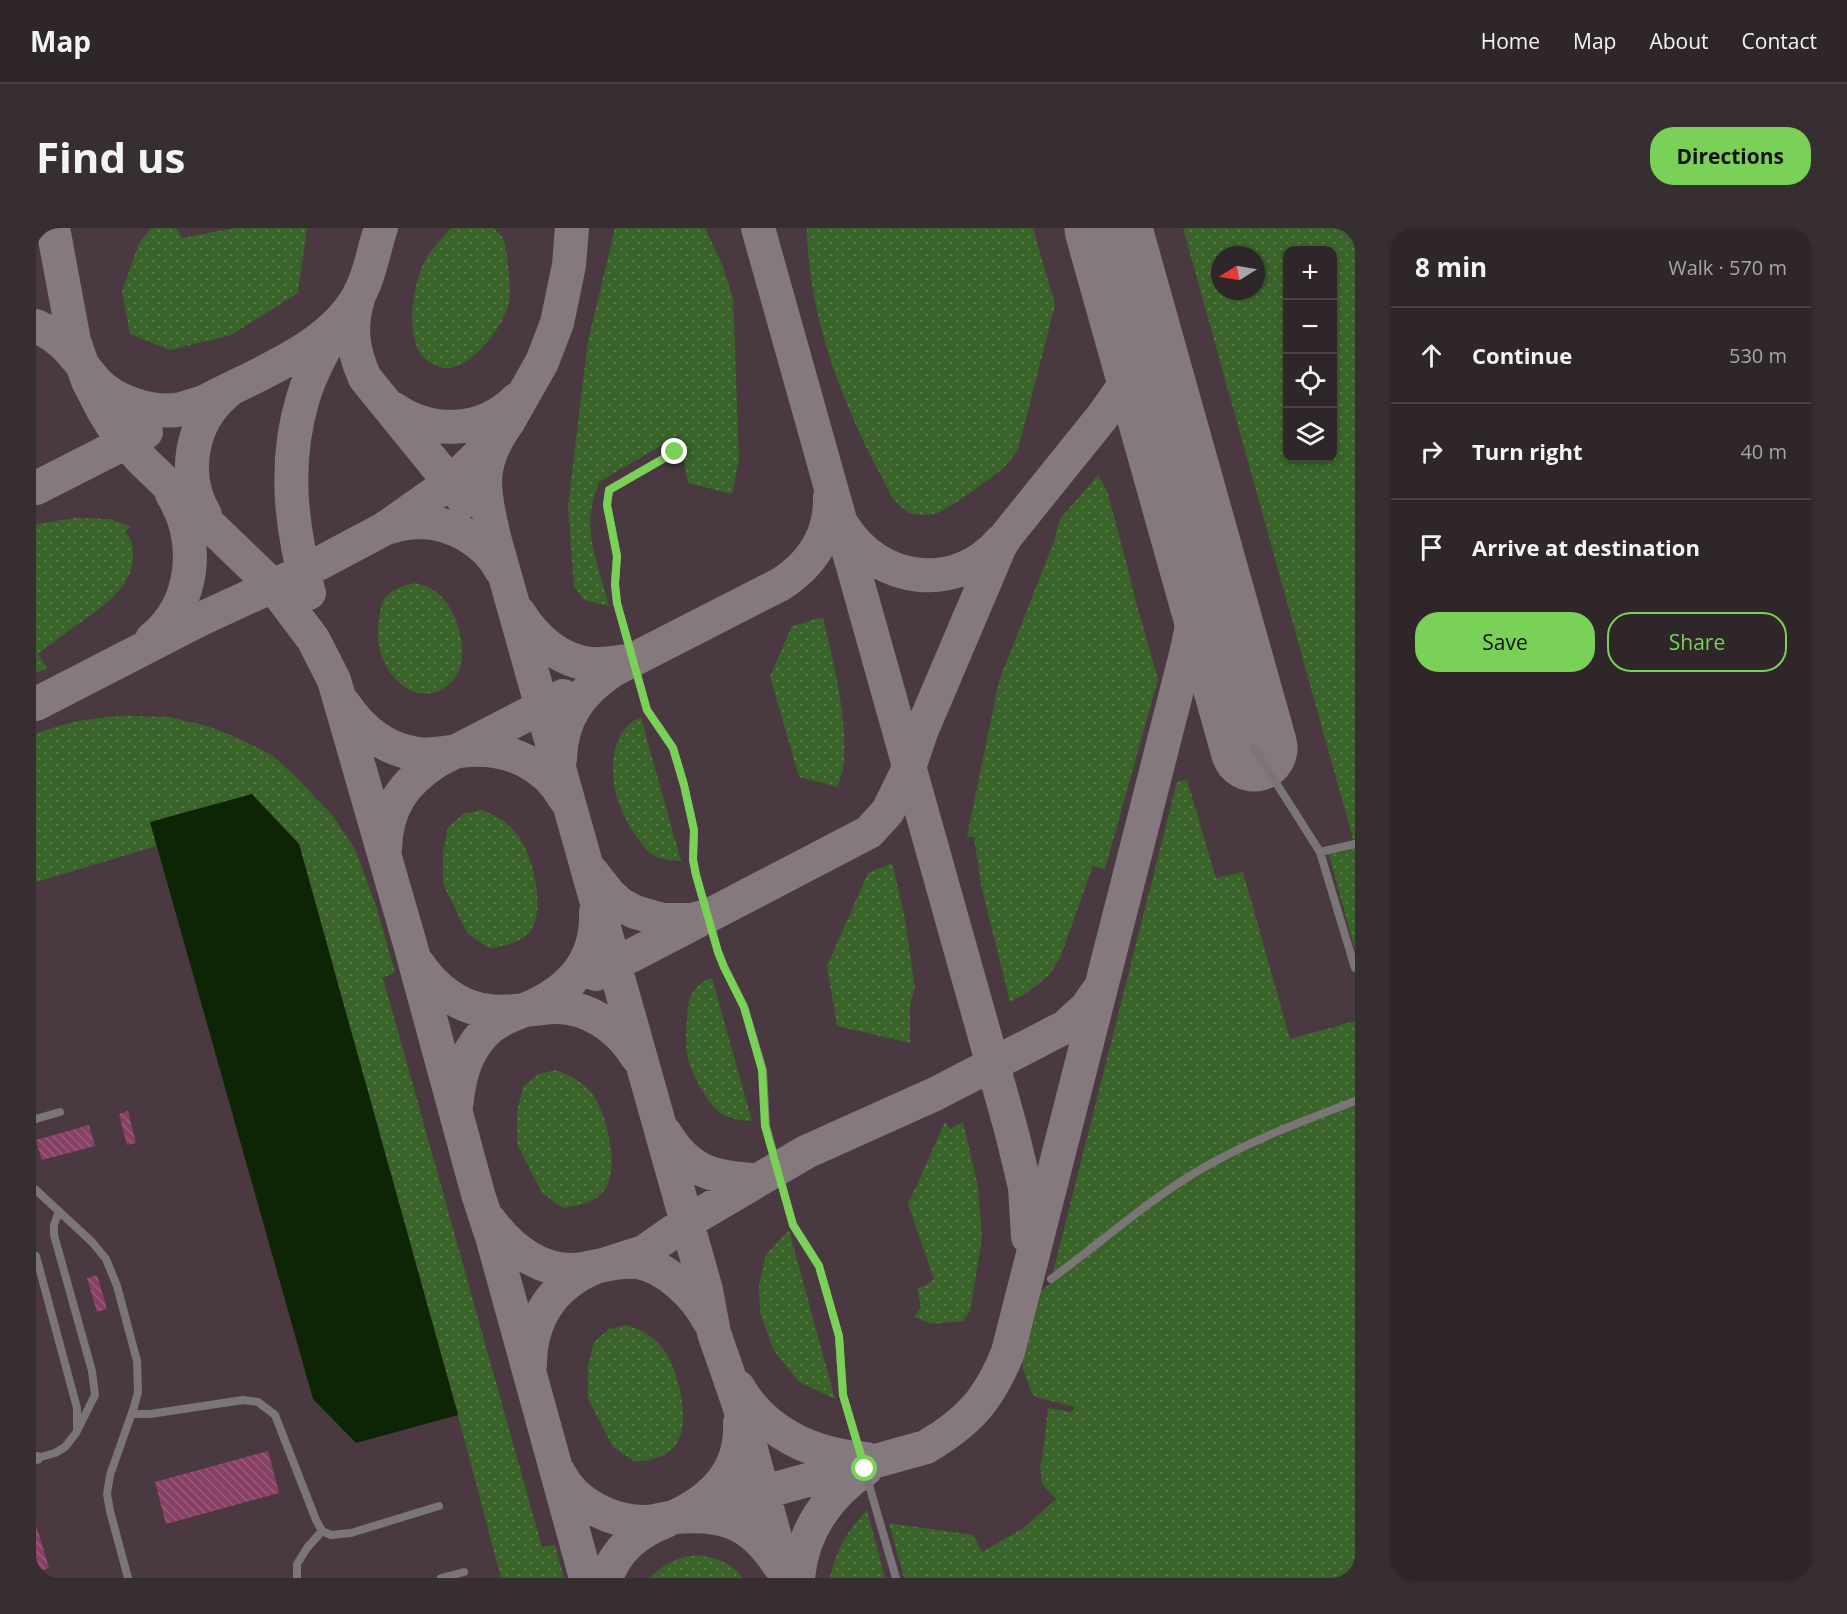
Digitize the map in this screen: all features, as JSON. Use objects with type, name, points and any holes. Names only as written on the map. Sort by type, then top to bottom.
[{"type":"lane","points":[[675,452],[609,490],[607,505],[617,556],[615,584],[617,603],[647,710],[673,748],[684,785],[694,830],[693,860],[696,875],[718,952],[744,1007],[762,1070],[765,1126],[793,1225],[819,1266],[822,1276],[839,1336],[843,1395],[896,1578]]},
{"type":"lane","points":[[1254,748],[1320,852],[1355,968]]},
{"type":"lane","points":[[1320,852],[1355,844]]},
{"type":"lane","points":[[1051,1279],[1147,1205],[1202,1169],[1244,1146],[1355,1101]]},
{"type":"lane","points":[[36,1119],[60,1112]]},
{"type":"lane","points":[[36,1190],[92,1242],[106,1259],[117,1286],[137,1361],[138,1392],[110,1475],[107,1494],[128,1578]]},
{"type":"lane","points":[[36,1458],[55,1453],[65,1447],[76,1433],[95,1395],[92,1371],[54,1235],[54,1225],[59,1211]]},
{"type":"lane","points":[[36,1256],[77,1408],[76,1433]]},
{"type":"lane","points":[[132,1414],[150,1414],[243,1400],[258,1402],[275,1415],[316,1520],[322,1531],[331,1535],[351,1533],[439,1506]]},
{"type":"lane","points":[[297,1578],[297,1564],[322,1531]]},
{"type":"lane","points":[[441,1578],[464,1572]]},
{"type":"shaded area","points":[[36,228],[1355,228],[1355,1578],[36,1578]]},
{"type":"shaded area","points":[[151,228],[176,228],[182,238],[234,228],[307,228],[298,293],[231,335],[170,350],[130,334],[122,292],[139,243]]},
{"type":"shaded area","points":[[451,228],[494,228],[503,238],[510,297],[503,318],[489,340],[471,358],[448,368],[429,362],[421,354],[413,333],[412,320],[417,282],[423,265],[433,248]]},
{"type":"shaded area","points":[[615,228],[705,228],[721,262],[733,298],[739,459],[732,494],[688,483],[679,435],[599,482],[590,518],[591,532],[594,553],[609,606],[584,600],[574,587],[568,506],[588,341]]},
{"type":"shaded area","points":[[807,228],[1033,228],[1055,305],[1018,450],[999,471],[942,511],[932,514],[916,514],[901,507],[888,490],[864,442],[828,353],[813,291]]},
{"type":"shaded area","points":[[1183,228],[1355,228],[1355,950],[1327,848],[1354,844]]},
{"type":"shaded area","points":[[1098,475],[1107,491],[1158,679],[1105,869],[1093,866],[1060,958],[1049,975],[1028,992],[1010,1002],[981,885],[974,837],[967,836],[999,681],[1053,544],[1060,519]]},
{"type":"shaded area","points":[[76,518],[110,519],[131,527],[125,532],[132,546],[131,569],[120,590],[111,599],[38,654],[47,668],[36,673],[36,524]]},
{"type":"shaded area","points":[[416,583],[433,590],[442,597],[456,619],[460,632],[462,659],[459,670],[453,680],[443,689],[433,693],[422,694],[403,686],[387,668],[379,646],[378,623],[384,599],[399,588]]},
{"type":"shaded area","points":[[823,617],[843,724],[844,763],[838,787],[799,777],[770,676],[792,626]]},
{"type":"shaded area","points":[[125,716],[169,717],[207,726],[272,755],[332,815],[356,851],[376,906],[395,972],[383,978],[542,1547],[555,1545],[564,1578],[501,1578],[299,844],[150,822],[157,846],[36,882],[36,734],[80,721]]},
{"type":"shaded area","points":[[641,718],[681,861],[661,858],[648,852],[629,825],[617,798],[613,764],[618,740],[631,723]]},
{"type":"shaded area","points":[[1187,780],[1216,878],[1243,872],[1290,1039],[1355,1021],[1355,1578],[904,1578],[889,1523],[973,1535],[982,1552],[1022,1529],[1056,1499],[1042,1484],[1040,1463],[1042,1462],[1048,1408],[1072,1412],[1075,1407],[1032,1394],[1022,1366],[1042,1290],[1050,1284],[1177,782]]},
{"type":"shaded area","points":[[252,794],[299,844],[458,1415],[356,1443],[313,1399],[150,822]]},
{"type":"shaded area","points":[[482,810],[509,825],[522,842],[533,868],[537,899],[534,925],[528,934],[515,942],[489,948],[467,933],[443,884],[443,852],[448,827],[463,814]]},
{"type":"shaded area","points":[[892,863],[904,914],[915,987],[910,1005],[910,1043],[837,1026],[827,966],[868,873]]},
{"type":"shaded area","points":[[712,978],[752,1121],[732,1118],[716,1109],[710,1103],[691,1069],[686,1049],[690,999],[700,984]]},
{"type":"shaded area","points":[[556,1070],[583,1085],[597,1101],[607,1127],[612,1158],[608,1184],[602,1193],[589,1202],[563,1208],[542,1193],[517,1144],[517,1112],[523,1087],[538,1074]]},
{"type":"shaded area","points":[[945,1122],[950,1129],[963,1122],[978,1187],[982,1238],[970,1311],[963,1321],[932,1324],[914,1317],[921,1307],[917,1288],[925,1286],[934,1279],[908,1204]]},
{"type":"shaded area","points":[[789,1230],[835,1399],[799,1382],[774,1351],[760,1313],[759,1285],[766,1254]]},
{"type":"shaded area","points":[[627,1325],[651,1337],[668,1356],[678,1382],[683,1413],[679,1439],[673,1448],[660,1457],[635,1462],[613,1447],[588,1399],[588,1367],[594,1342],[609,1329]]},
{"type":"shaded area","points":[[867,1510],[885,1578],[830,1578],[843,1541]]},
{"type":"shaded area","points":[[696,1555],[722,1561],[743,1578],[650,1578],[671,1562]]},
{"type":"building","points":[[128,1111],[136,1143],[127,1145],[119,1114]]},
{"type":"building","points":[[89,1125],[95,1146],[42,1160],[36,1140]]},
{"type":"building","points":[[97,1275],[107,1309],[97,1312],[87,1278]]},
{"type":"building","points":[[268,1451],[279,1493],[166,1524],[155,1482]]},
{"type":"building","points":[[36,1525],[49,1568],[36,1572]]},
{"type":"taxiway","points":[[53,228],[74,341],[88,381],[104,412],[114,428],[142,460],[273,586],[313,639],[334,680],[410,944],[586,1578]]},
{"type":"taxiway","points":[[36,326],[63,343],[96,382],[113,395],[145,408],[177,410],[204,402],[293,357],[334,327],[350,309],[362,289],[381,228]]},
{"type":"taxiway","points":[[36,704],[203,618],[303,572],[384,529],[451,482],[508,422],[542,362],[557,323],[569,265],[572,228]]},
{"type":"taxiway","points":[[758,228],[1012,1133],[1025,1187],[1028,1237]]},
{"type":"taxiway","points":[[358,299],[353,329],[355,349],[365,378],[465,501]]},
{"type":"taxiway","points":[[591,871],[610,895],[620,904],[635,912],[663,920],[691,920],[708,916],[869,832],[888,811],[909,768],[921,732],[1000,546],[1102,417],[1126,383],[1132,367],[1134,348],[1131,309]]},
{"type":"taxiway","points":[[309,593],[294,521],[291,472],[293,447],[306,388],[319,358],[341,320]]},
{"type":"taxiway","points":[[205,515],[194,484],[193,451],[204,419],[226,393]]},
{"type":"taxiway","points":[[394,409],[424,423],[457,427],[488,419],[503,411],[516,400]]},
{"type":"taxiway","points":[[508,422],[491,451],[485,477],[487,504],[494,537],[706,1290],[714,1333],[739,1405],[786,1578]]},
{"type":"taxiway","points":[[36,488],[146,432]]},
{"type":"taxiway","points":[[152,639],[166,625],[177,608],[185,590],[189,571],[190,551],[187,532],[172,494]]},
{"type":"taxiway","points":[[560,759],[564,731],[574,707],[601,678],[781,584],[802,567],[818,547],[823,536],[827,524],[830,497]]},
{"type":"taxiway","points":[[559,1473],[574,1494],[596,1510],[621,1519],[656,1521],[926,1447],[955,1428],[985,1396],[1008,1352],[1188,647],[1194,609],[1194,579],[1185,504]]},
{"type":"taxiway","points":[[389,527],[422,522],[457,530],[487,551],[501,570]]},
{"type":"taxiway","points":[[843,526],[858,545],[876,560],[897,570],[918,575],[940,575],[962,569],[983,558],[1001,541]]},
{"type":"taxiway","points":[[519,613],[541,640],[569,658],[591,664],[630,661]]},
{"type":"taxiway","points":[[385,849],[386,834],[393,809],[406,788],[425,769],[563,696]]},
{"type":"taxiway","points":[[344,704],[367,731],[385,744],[418,754],[484,750],[512,755],[537,767],[557,787],[565,799]]},
{"type":"taxiway","points":[[456,1106],[459,1086],[471,1050],[488,1029],[509,1016],[542,1002],[556,993],[578,972],[592,945],[596,912]]},
{"type":"taxiway","points":[[596,974],[698,921]]},
{"type":"taxiway","points":[[418,964],[440,989],[467,1006],[505,1012],[554,1007],[579,1010],[591,1015],[622,1037],[637,1057]]},
{"type":"taxiway","points":[[600,1266],[644,1252],[687,1222],[806,1152],[935,1094],[1065,1027],[1087,1007],[1098,991]]},
{"type":"taxiway","points":[[665,1133],[683,1157],[703,1170],[715,1175],[756,1180]]},
{"type":"taxiway","points":[[490,1221],[518,1251],[555,1268],[583,1269],[637,1262],[659,1270],[689,1293],[709,1321]]},
{"type":"taxiway","points":[[530,1365],[534,1333],[547,1305],[568,1283],[596,1267]]},
{"type":"taxiway","points":[[738,1387],[762,1418],[793,1439],[828,1453],[866,1459]]},
{"type":"taxiway","points":[[740,1423],[736,1455],[723,1481],[701,1501],[674,1517],[708,1517],[735,1523],[758,1539],[779,1565]]},
{"type":"taxiway","points":[[798,1578],[805,1545],[819,1516],[840,1490],[866,1469]]},
{"type":"taxiway","points":[[606,1578],[616,1558],[630,1542],[646,1530],[666,1521]]},
{"type":"runway","points":[[1108,228],[1254,748]]},
{"type":"route","points":[[675,452],[609,490],[607,505],[617,556],[615,584],[617,603],[647,710],[673,748],[684,785],[694,830],[693,860],[696,875],[718,952],[744,1007],[762,1070],[765,1126],[793,1225],[819,1266],[839,1336],[843,1395],[865,1469]]}]
